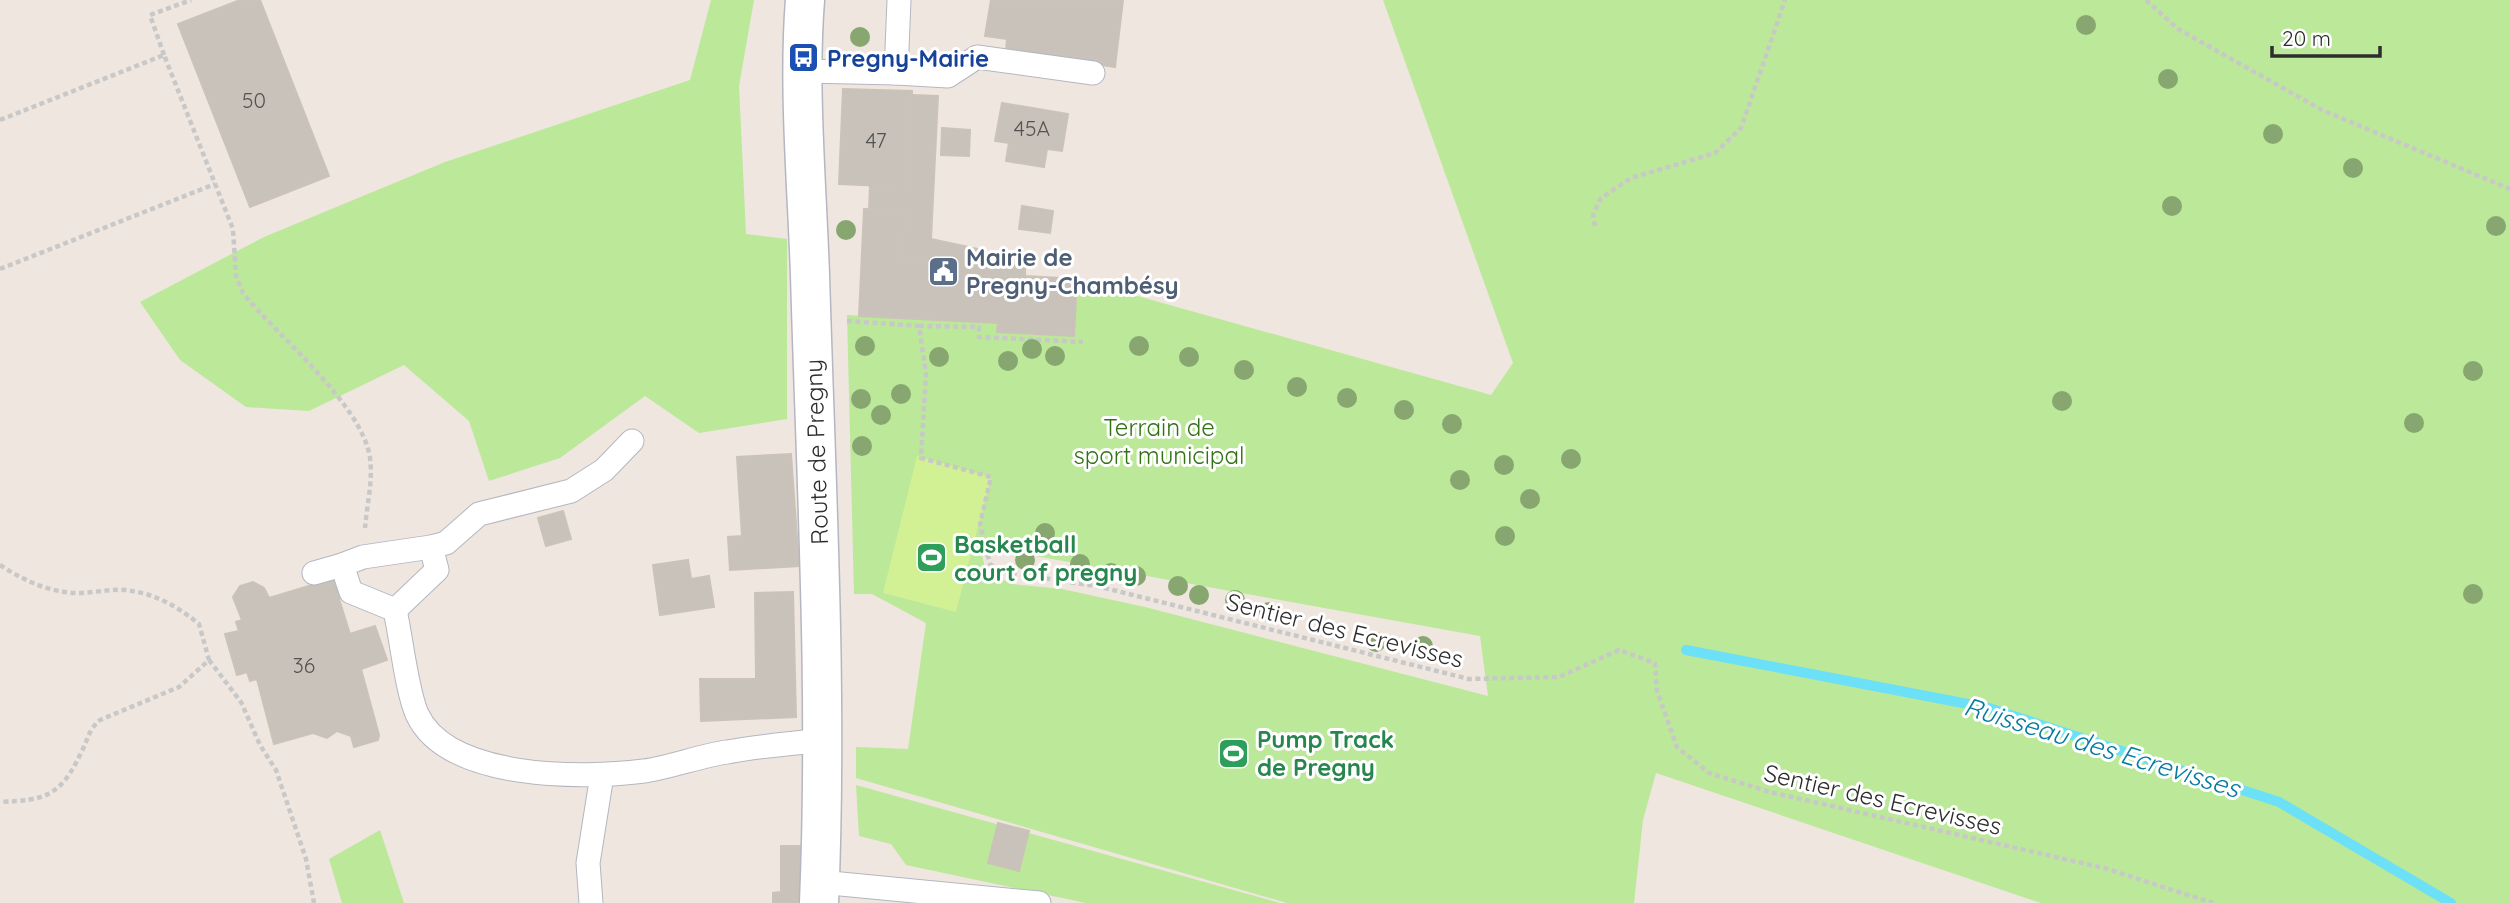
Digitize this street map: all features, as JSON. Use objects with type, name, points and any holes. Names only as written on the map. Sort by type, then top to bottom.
[{"type":"street","name":"Route de Pregny","points":[[805,0],[804,71],[811,318],[823,607],[820,892]]},
{"type":"lane","points":[[896,73],[899,0]]},
{"type":"lane","points":[[804,71],[948,76],[978,57],[1093,73]]},
{"type":"lane","points":[[314,573],[352,561],[431,547],[446,542],[479,514],[571,491],[604,470],[632,441]]},
{"type":"lane","points":[[395,610],[436,570],[431,547]]},
{"type":"lane","points":[[352,561],[351,592],[395,610]]},
{"type":"lane","points":[[395,610],[417,714],[435,739],[464,756],[498,766],[575,775],[601,775],[646,771],[726,752],[822,740]]},
{"type":"lane","points":[[591,903],[588,863],[601,775]]},
{"type":"lane","points":[[820,892],[1039,903]]},
{"type":"path","points":[[191,0],[150,15],[233,229],[236,276],[243,293],[351,414],[366,442],[371,490],[352,561]]},
{"type":"path","points":[[1595,226],[1593,215],[1601,198],[1631,178],[1715,153],[1741,128],[1785,0]]},
{"type":"path","points":[[2146,0],[2178,29],[2322,110],[2510,189]]},
{"type":"path","points":[[0,120],[164,55]]},
{"type":"path","points":[[0,269],[215,184]]},
{"type":"path","points":[[811,318],[919,326],[979,327],[979,337],[1083,342]]},
{"type":"path","name":"Sentier des Ecrevisses","points":[[919,326],[926,374],[921,458],[991,477],[981,523],[990,564],[1000,571],[1101,587],[1469,679],[1559,677],[1619,650],[1655,663],[1657,691],[1677,747],[1709,773],[1770,792],[2104,868],[2213,903]]},
{"type":"path","points":[[0,565],[24,580],[53,590],[74,593],[122,590],[167,602],[199,624],[209,660],[241,702],[260,745],[276,770],[306,859],[314,903]]},
{"type":"path","points":[[0,802],[39,800],[55,791],[82,752],[92,727],[100,720],[179,687],[209,660]]},
{"type":"green space","points":[[711,0],[754,0],[739,86],[746,234],[787,239],[787,419],[699,433],[645,396],[560,458],[489,481],[469,421],[404,365],[309,411],[246,407],[180,360],[140,302],[264,237],[445,162],[690,80]]},
{"type":"green space","name":"Terrain de sport municipal","points":[[1383,0],[2510,0],[2510,903],[2041,903],[1656,773],[1643,820],[1634,903],[1287,903],[856,778],[856,747],[908,749],[926,623],[872,594],[854,594],[847,315],[998,323],[998,332],[1074,336],[1077,279],[1491,395],[1513,363]],"holes":[[[980,546],[1480,636],[1488,696],[1145,607],[1062,589],[1012,584],[986,572]]]},
{"type":"green space","name":"Basketball court of pregny","points":[[917,456],[991,477],[956,612],[883,593]]},
{"type":"green space","points":[[856,785],[1280,903],[1086,903],[906,865],[891,844],[859,836]]},
{"type":"green space","points":[[380,830],[404,903],[342,903],[329,859]]},
{"type":"building","points":[[240,0],[260,0],[329,176],[250,207],[178,24]]},
{"type":"building","points":[[991,0],[1123,0],[1115,67],[1006,50],[1007,39],[985,36]]},
{"type":"building","points":[[843,89],[912,91],[908,187],[839,184]]},
{"type":"building","points":[[912,95],[938,96],[931,239],[978,249],[977,263],[903,260],[905,211],[869,210],[870,185],[908,187]]},
{"type":"building","points":[[1002,103],[1068,114],[1062,151],[1047,149],[1044,167],[1006,161],[1009,143],[995,141]]},
{"type":"building","points":[[942,128],[970,130],[969,156],[941,155]]},
{"type":"building","points":[[1022,206],[1053,211],[1050,233],[1019,229]]},
{"type":"building","name":"Mairie de Pregny-Chambésy","points":[[864,209],[905,211],[903,260],[1025,266],[1025,276],[1077,279],[1074,336],[997,332],[998,323],[859,316]]},
{"type":"building","points":[[791,454],[799,566],[730,570],[728,537],[742,536],[737,457]]},
{"type":"building","points":[[563,511],[571,539],[546,546],[538,518]]},
{"type":"building","points":[[688,560],[691,579],[709,576],[714,607],[660,615],[653,565]]},
{"type":"building","points":[[332,579],[338,582],[342,597],[339,599],[350,634],[375,626],[387,660],[361,669],[379,735],[378,740],[354,747],[351,736],[337,731],[327,738],[313,733],[274,744],[257,679],[250,681],[247,672],[237,675],[225,634],[239,631],[236,622],[242,620],[233,597],[240,586],[253,582],[264,588],[269,598]]},
{"type":"building","points":[[793,592],[796,717],[701,721],[700,679],[756,679],[755,593]]},
{"type":"building","points":[[998,823],[1029,831],[1019,871],[988,863]]},
{"type":"building","points":[[781,846],[808,846],[808,903],[773,903],[773,893],[781,892]]},
{"type":"waterway","name":"Ruisseau des Ecrevisses","points":[[1686,650],[1989,708],[2279,802],[2451,903]]},
{"type":"place","name":"Pregny-Mairie","points":[[804,58]]},
{"type":"place","name":"Mairie de Pregny-Chambésy","points":[[943,271]]},
{"type":"place","name":"Basketball court of pregny","points":[[931,558]]},
{"type":"place","name":"Pump Track de Pregny","points":[[1234,753]]}]
